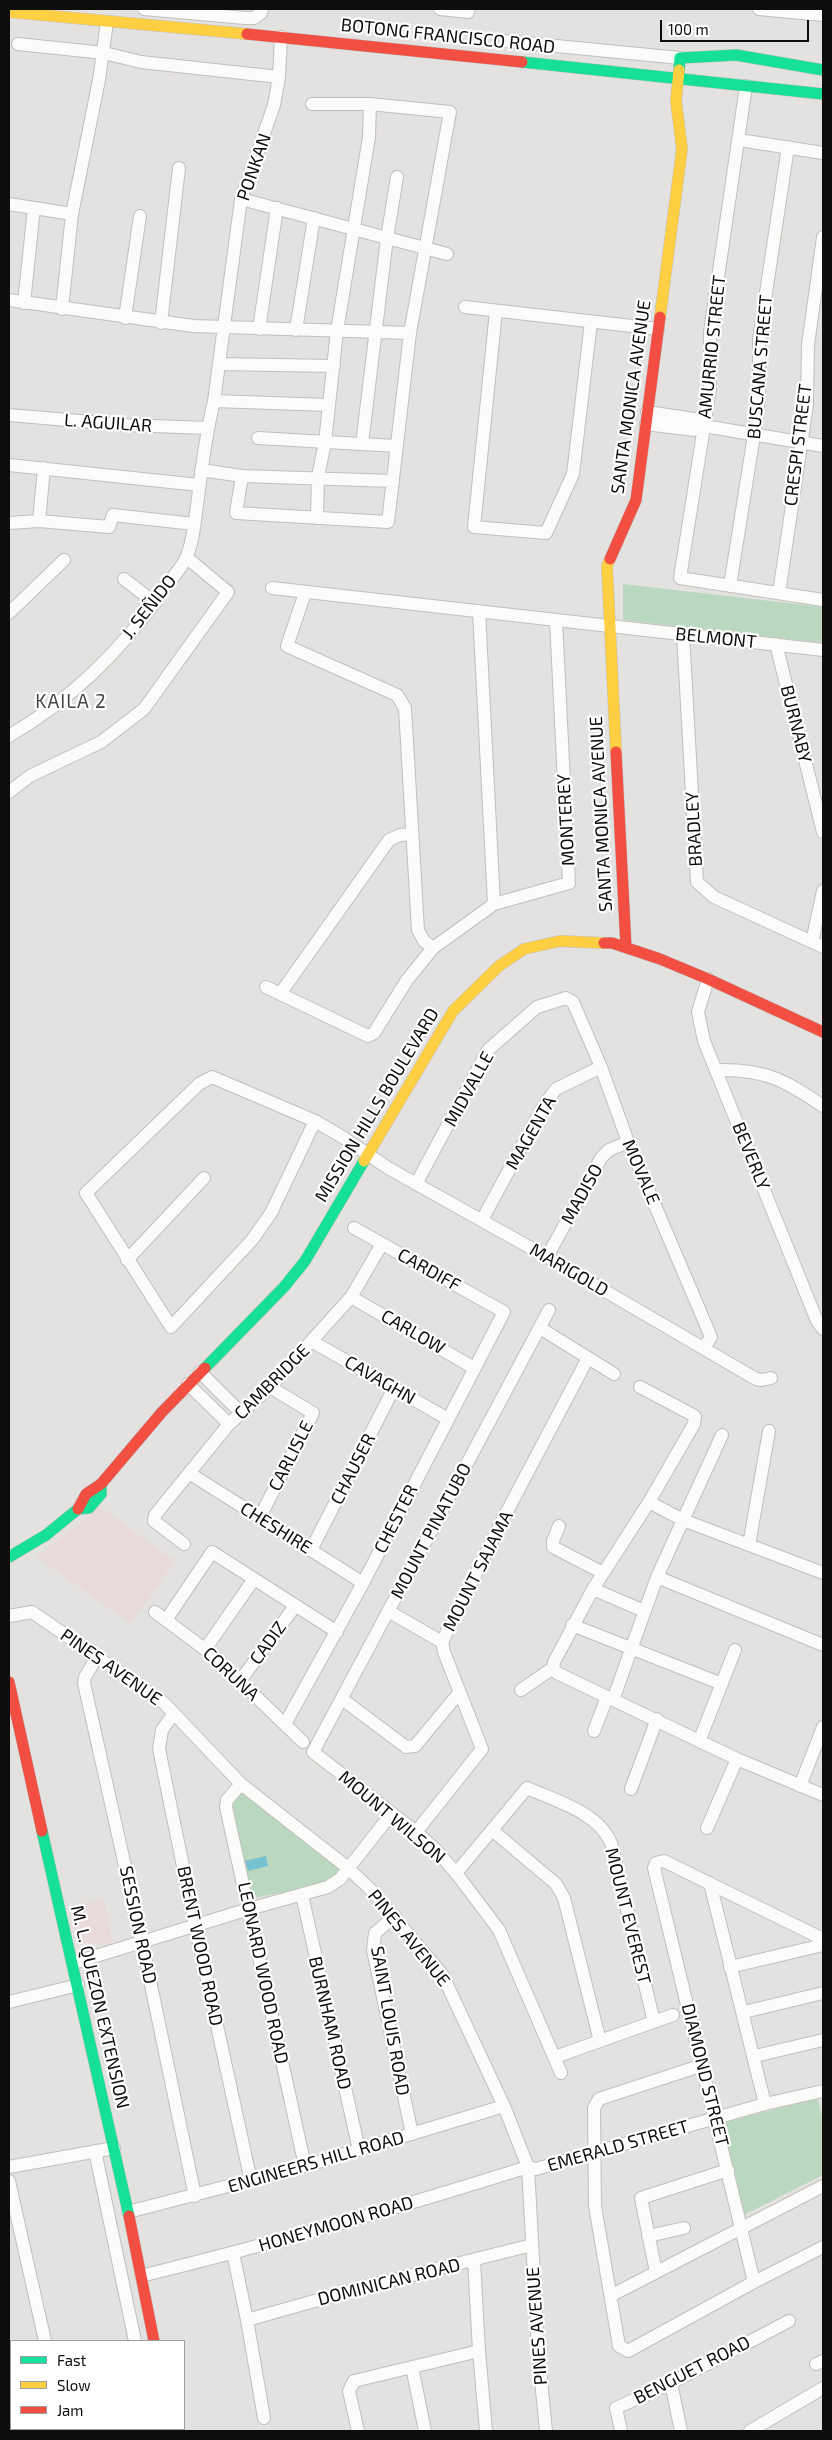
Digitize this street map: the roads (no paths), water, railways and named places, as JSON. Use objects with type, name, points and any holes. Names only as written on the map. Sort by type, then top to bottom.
[{"type":"street","points":[[59,18],[82,9]]},
{"type":"street","points":[[144,9],[245,18],[254,18],[261,13],[262,9]]},
{"type":"street","points":[[440,9],[468,12],[469,9]]},
{"type":"street","points":[[759,9],[823,14]]},
{"type":"street","name":"BOTONG FRANCISCO ROAD","points":[[9,12],[282,37],[823,94]]},
{"type":"street","points":[[62,309],[72,214],[104,53],[107,22]]},
{"type":"street","name":"PONKAN","points":[[219,364],[241,198],[269,123],[279,76],[282,37]]},
{"type":"street","points":[[505,41],[680,58],[705,55],[736,55],[823,70]]},
{"type":"street","points":[[18,44],[104,53],[142,62],[279,76]]},
{"type":"street","name":"SANTA MONICA AVENUE","points":[[626,947],[607,566],[636,500],[682,150],[676,101],[676,78],[680,58]]},
{"type":"street","name":"AMURRIO STREET","points":[[730,586],[680,578],[710,389],[710,332],[740,140],[746,86]]},
{"type":"street","points":[[242,476],[236,513],[388,522],[410,333],[450,112],[370,104],[312,104]]},
{"type":"street","points":[[317,518],[318,478],[325,442],[337,331],[369,137],[370,104]]},
{"type":"street","points":[[740,140],[823,153]]},
{"type":"street","name":"BUSCANA STREET","points":[[730,586],[759,398],[759,339],[788,147]]},
{"type":"street","points":[[161,323],[179,168]]},
{"type":"street","points":[[362,444],[387,238],[398,178]]},
{"type":"street","points":[[241,198],[447,254]]},
{"type":"street","points":[[9,204],[72,214]]},
{"type":"street","points":[[24,302],[34,208]]},
{"type":"street","points":[[260,329],[277,208]]},
{"type":"street","points":[[125,318],[140,216]]},
{"type":"street","points":[[296,330],[314,218]]},
{"type":"street","name":"CRESPI STREET","points":[[779,593],[807,405],[808,345],[823,237]]},
{"type":"street","points":[[9,300],[161,323],[224,328],[410,333]]},
{"type":"street","points":[[465,307],[658,330]]},
{"type":"street","points":[[496,311],[474,527],[546,532],[573,474],[591,322]]},
{"type":"street","points":[[219,364],[334,366]]},
{"type":"street","name":"J. SEÑIDO","points":[[9,736],[39,718],[69,696],[101,666],[155,603],[186,557],[194,524],[207,428],[214,401],[219,364]]},
{"type":"street","points":[[214,401],[328,404]]},
{"type":"street","name":"L. AGUILAR","points":[[9,415],[126,425],[207,428]]},
{"type":"street","points":[[647,418],[694,430],[704,426],[823,446]]},
{"type":"street","points":[[258,438],[396,446]]},
{"type":"street","points":[[9,465],[199,484]]},
{"type":"street","points":[[39,521],[44,468]]},
{"type":"street","points":[[201,470],[242,476],[393,481]]},
{"type":"street","points":[[9,523],[39,521],[110,527],[113,515],[194,524]]},
{"type":"street","points":[[9,792],[30,776],[101,742],[144,709],[228,592],[186,557]]},
{"type":"street","points":[[9,612],[64,560]]},
{"type":"street","points":[[124,578],[155,603]]},
{"type":"street","points":[[730,586],[823,600]]},
{"type":"street","name":"BELMONT","points":[[272,588],[823,650]]},
{"type":"street","points":[[305,592],[287,646],[397,695],[406,708],[418,930],[424,941],[433,948]]},
{"type":"street","points":[[479,611],[494,904]]},
{"type":"street","name":"MONTEREY","points":[[266,987],[368,1036],[374,1033],[407,980],[433,948],[494,904],[569,883],[556,620]]},
{"type":"street","name":"BRADLEY","points":[[683,634],[697,882],[714,897],[818,945]]},
{"type":"street","name":"BURNABY","points":[[776,644],[823,832]]},
{"type":"street","points":[[280,994],[389,840],[400,835],[412,834]]},
{"type":"street","points":[[818,945],[823,891]]},
{"type":"street","name":"MISSION HILLS BOULEVARD","points":[[9,1557],[46,1535],[78,1509],[81,1499],[92,1488],[102,1484],[188,1384],[284,1286],[305,1260],[454,1011],[499,966],[524,949],[560,941],[592,941],[626,947],[708,979],[823,1032]]},
{"type":"street","name":"BEVERLY","points":[[708,979],[698,1012],[704,1042],[717,1070],[817,1321],[823,1329]]},
{"type":"street","name":"MOVALE","points":[[566,998],[573,1002],[601,1068],[628,1142],[711,1337],[704,1348]]},
{"type":"street","name":"MIDVALLE","points":[[416,1184],[488,1050],[537,1007],[566,998]]},
{"type":"street","name":"MAGENTA","points":[[482,1220],[543,1107],[556,1089],[601,1068]]},
{"type":"street","points":[[717,1070],[742,1070],[762,1073],[789,1083],[823,1106]]},
{"type":"street","name":"MARIGOLD","points":[[127,1260],[86,1193],[199,1084],[212,1077],[315,1122],[344,1138],[416,1184],[547,1257],[756,1379],[771,1378]]},
{"type":"street","points":[[204,1178],[127,1260],[171,1327],[252,1240],[271,1213],[315,1122]]},
{"type":"street","name":"MADISO","points":[[547,1257],[601,1158],[610,1150],[628,1142]]},
{"type":"street","name":"CARDIFF","points":[[354,1228],[504,1312]]},
{"type":"street","name":"CAMBRIDGE","points":[[184,1544],[154,1521],[155,1515],[229,1424],[313,1342],[351,1297],[382,1244]]},
{"type":"street","name":"CARLOW","points":[[351,1297],[474,1368]]},
{"type":"street","name":"MOUNT PINATUBO","points":[[313,1752],[549,1310]]},
{"type":"street","name":"CHESTER","points":[[285,1724],[337,1632],[504,1312]]},
{"type":"street","points":[[540,1328],[614,1374]]},
{"type":"street","name":"CAVAGHN","points":[[313,1342],[448,1419]]},
{"type":"street","name":"MOUNT SAJAMA","points":[[416,1832],[482,1749],[459,1693],[442,1642],[498,1529],[588,1358]]},
{"type":"street","points":[[200,1372],[241,1413]]},
{"type":"street","points":[[188,1384],[229,1424]]},
{"type":"street","name":"CARLISLE","points":[[260,1517],[313,1413],[270,1386]]},
{"type":"street","points":[[521,1690],[553,1668],[554,1662],[572,1625],[694,1424],[695,1417],[640,1387]]},
{"type":"street","name":"CHAUSER","points":[[312,1550],[394,1388]]},
{"type":"street","points":[[750,1545],[770,1430]]},
{"type":"street","points":[[594,1731],[610,1699],[631,1648],[657,1577],[722,1435]]},
{"type":"street","name":"CHESHIRE","points":[[189,1473],[363,1583]]},
{"type":"street","points":[[648,1502],[682,1520],[823,1573]]},
{"type":"street","points":[[559,1526],[553,1541],[553,1548],[603,1573]]},
{"type":"street","points":[[166,1620],[212,1552],[337,1632]]},
{"type":"street","points":[[657,1577],[823,1645]]},
{"type":"street","points":[[206,1648],[254,1579]]},
{"type":"street","points":[[593,1589],[644,1611]]},
{"type":"street","name":"CADIZ","points":[[240,1681],[295,1606]]},
{"type":"street","points":[[388,1611],[442,1642]]},
{"type":"street","name":"PINES AVENUE","points":[[9,1616],[32,1612],[164,1703],[241,1784],[348,1868],[395,1916],[442,1974],[504,2106],[528,2166],[546,2431]]},
{"type":"street","name":"CORUNA","points":[[155,1612],[206,1648],[302,1742]]},
{"type":"street","points":[[572,1625],[722,1684]]},
{"type":"street","points":[[700,1739],[735,1650]]},
{"type":"street","name":"SESSION ROAD","points":[[97,1657],[85,1677],[84,1683],[142,1942],[195,2196]]},
{"type":"street","points":[[553,1668],[557,1673],[700,1739],[737,1759],[823,1795]]},
{"type":"street","name":"M. L. QUEZON EXTENSION","points":[[9,1682],[114,2148],[154,2340]]},
{"type":"street","points":[[342,1699],[406,1747],[410,1748],[415,1746],[459,1693]]},
{"type":"street","name":"BRENT WOOD ROAD","points":[[174,1713],[162,1730],[160,1749],[195,1926],[251,2181]]},
{"type":"street","points":[[631,1789],[657,1719]]},
{"type":"street","points":[[800,1786],[823,1727]]},
{"type":"street","name":"MOUNT WILSON","points":[[313,1752],[416,1832],[435,1849],[456,1873],[499,1930],[561,2073]]},
{"type":"street","points":[[706,1828],[737,1759]]},
{"type":"street","name":"LEONARD WOOD ROAD","points":[[241,1784],[227,1800],[226,1807],[305,2166]]},
{"type":"street","name":"MOUNT EVEREST","points":[[456,1873],[527,1788],[576,1810],[594,1821],[606,1832],[613,1853],[654,2022]]},
{"type":"street","points":[[73,1963],[334,1884],[392,1813]]},
{"type":"street","points":[[492,1830],[556,1884],[564,1898],[600,2042]]},
{"type":"street","name":"DIAMOND STREET","points":[[710,1883],[664,1861],[656,1863],[654,1868],[716,2118],[754,2282]]},
{"type":"street","points":[[710,1883],[823,1939]]},
{"type":"street","points":[[710,1883],[730,1967],[755,2056],[765,2104]]},
{"type":"street","name":"BURNHAM ROAD","points":[[302,1895],[359,2150]]},
{"type":"street","name":"SAINT LOUIS ROAD","points":[[395,1916],[375,1933],[373,1950],[412,2134]]},
{"type":"street","points":[[730,1967],[823,1945]]},
{"type":"street","points":[[9,2002],[78,1985]]},
{"type":"street","points":[[744,2012],[823,1993]]},
{"type":"street","points":[[555,2058],[673,2015]]},
{"type":"street","points":[[755,2056],[823,2040]]},
{"type":"street","points":[[703,2065],[599,2100],[594,2108],[595,2206],[612,2295],[619,2346],[622,2350],[628,2351],[754,2282],[823,2248]]},
{"type":"street","name":"EMERALD STREET","points":[[528,2166],[536,2169],[765,2104],[823,2093]]},
{"type":"street","name":"ENGINEERS HILL ROAD","points":[[128,2212],[305,2166],[504,2106]]},
{"type":"street","points":[[9,2167],[114,2148]]},
{"type":"street","points":[[95,2151],[136,2340]]},
{"type":"street","name":"HONEYMOON ROAD","points":[[141,2276],[232,2254],[444,2194],[528,2166]]},
{"type":"street","points":[[656,2272],[641,2198],[728,2170]]},
{"type":"street","points":[[9,2181],[45,2340]]},
{"type":"street","points":[[612,2295],[823,2186]]},
{"type":"street","points":[[648,2236],[684,2228]]},
{"type":"street","name":"DOMINICAN ROAD","points":[[247,2320],[364,2287],[532,2245]]},
{"type":"street","points":[[232,2254],[247,2320],[264,2418]]},
{"type":"street","points":[[474,2260],[478,2351],[486,2431]]},
{"type":"street","name":"BENGUET ROAD","points":[[621,2431],[616,2408],[789,2321]]},
{"type":"street","points":[[358,2431],[349,2391],[354,2381],[478,2351]]},
{"type":"street","points":[[412,2367],[425,2431]]},
{"type":"street","points":[[671,2382],[681,2431]]},
{"type":"street","points":[[750,2431],[823,2388]]},
{"type":"water","points":[[266,1856],[268,1866],[248,1871],[245,1861]]},
{"type":"district","name":"KAILA 2","points":[[71,702]]}]
